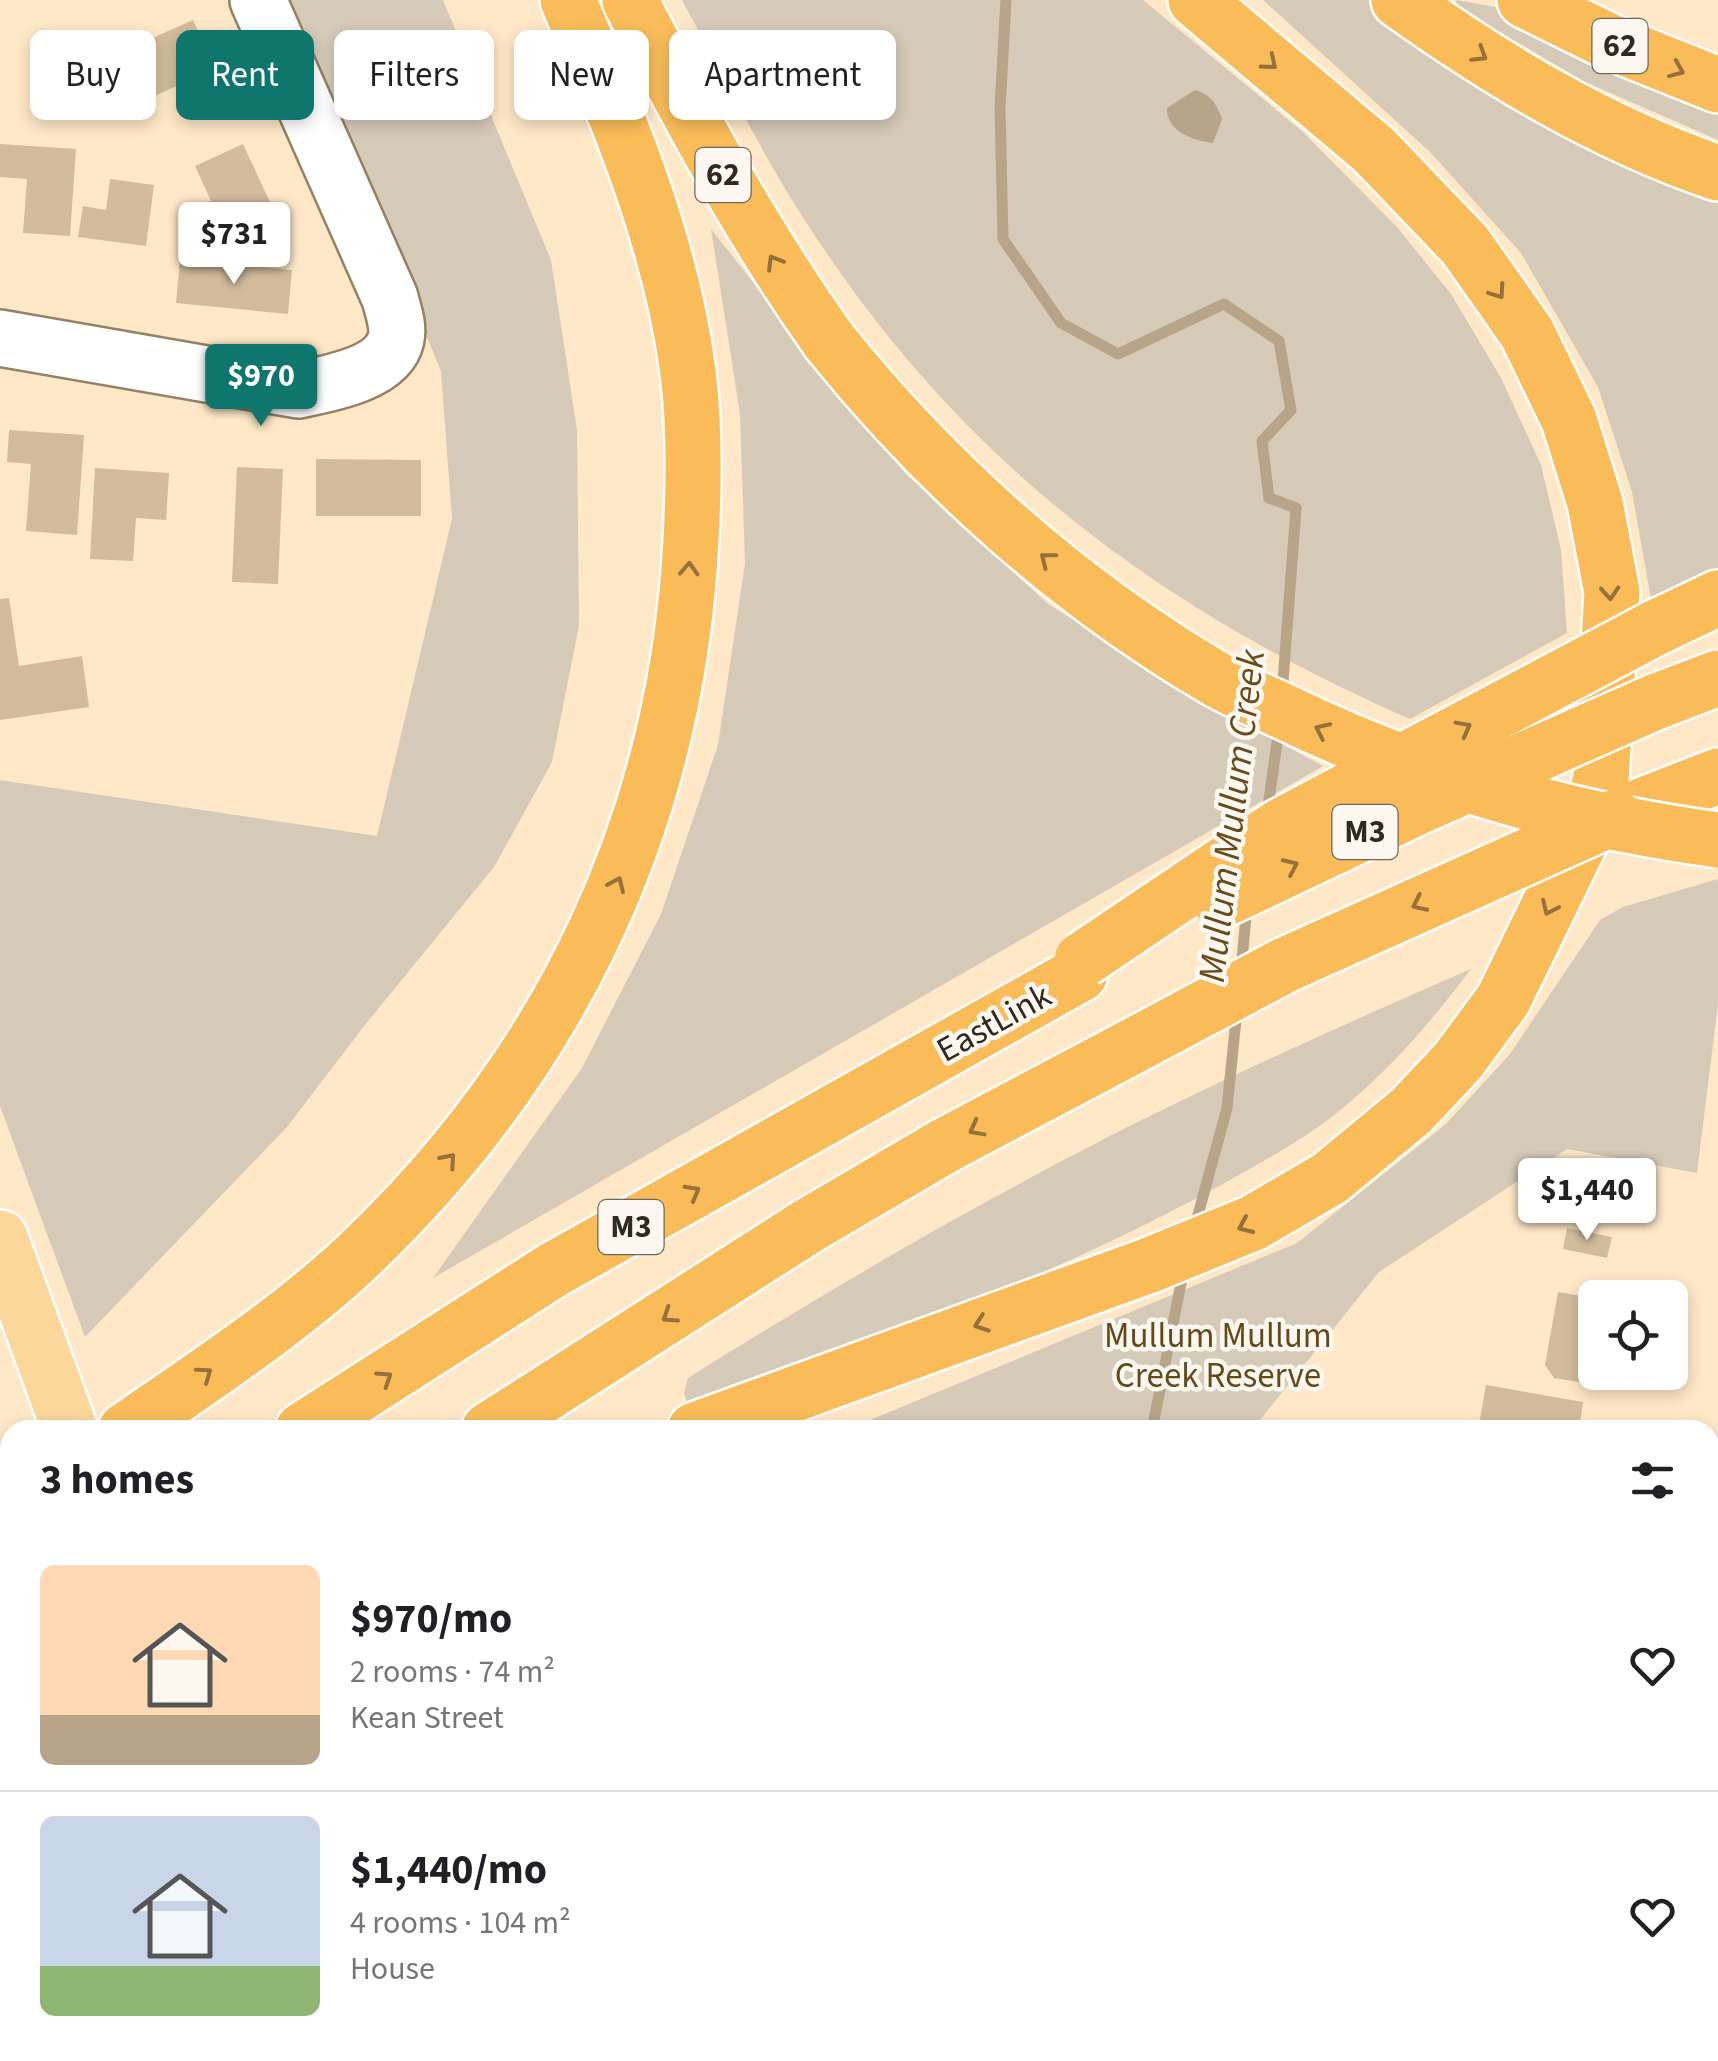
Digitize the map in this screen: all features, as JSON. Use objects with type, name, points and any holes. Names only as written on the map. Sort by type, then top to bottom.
[{"type":"highway","points":[[140,1420],[258,1335],[358,1256],[451,1159],[534,1046],[583,962],[632,850],[666,733],[688,609],[694,483],[688,372],[668,274],[640,172],[568,0]]},
{"type":"highway","name":"62","points":[[630,0],[752,225],[830,342],[887,413],[986,512],[1104,602],[1217,679],[1346,741],[1502,798],[1636,829],[1718,840]]},
{"type":"highway","points":[[722,1420],[1072,1290],[1150,1265],[1252,1224],[1330,1178],[1411,1111],[1458,1061],[1503,1000],[1581,840],[1601,780],[1612,592],[1595,502],[1568,420],[1527,333],[1475,260],[1374,150],[1196,0]]},
{"type":"highway","points":[[1399,0],[1526,84],[1613,129],[1718,173]]},
{"type":"highway","name":"62","points":[[1525,0],[1608,41],[1718,85]]},
{"type":"highway","points":[[1081,967],[1281,826],[1718,598]]},
{"type":"highway","name":"EastLink","points":[[319,1420],[554,1270],[967,1038],[1081,967],[1288,868],[1655,702],[1718,678]]},
{"type":"highway","name":"M3","points":[[506,1420],[808,1226],[946,1144],[1284,965],[1636,808],[1718,776]]},
{"type":"main road","points":[[0,1238],[66,1420]]},
{"type":"street","points":[[0,338],[298,390],[331,384],[387,355],[397,335],[390,298],[258,0]]},
{"type":"green space","points":[[287,0],[443,0],[455,30],[334,30],[334,113],[314,65],[314,30],[299,30]]},
{"type":"green space","points":[[682,0],[1143,0],[1302,131],[1397,227],[1451,294],[1501,378],[1541,465],[1561,550],[1567,633],[1410,719],[1316,675],[1228,627],[1146,574],[1068,516],[995,452],[927,382],[863,304],[804,219],[746,120],[896,120],[896,30],[698,30]]},
{"type":"green space","points":[[1263,0],[1368,0],[1718,188],[1718,568],[1651,599],[1632,492],[1598,387],[1521,253],[1430,152]]},
{"type":"green space","points":[[1457,0],[1501,8],[1718,102],[1718,140],[1583,81],[1454,5]]},
{"type":"green space","points":[[337,120],[493,120],[551,260],[577,430],[579,625],[552,762],[494,867],[287,1127],[85,1337],[0,1106],[0,780],[377,836],[452,519],[441,371]]},
{"type":"green space","points":[[711,229],[905,473],[1047,603],[1202,701],[1323,766],[433,1278],[582,1068],[661,914],[718,745],[745,563],[740,414]]},
{"type":"green space","name":"Mullum Mullum Creek Reserve","points":[[1718,879],[1718,1004],[1697,1173],[1567,1149],[1379,1272],[1260,1420],[870,1420],[1297,1243],[1446,1124],[1510,1054],[1600,920],[1623,907]]},
{"type":"green space","points":[[1471,969],[1411,1042],[1362,1092],[1311,1132],[1260,1163],[1146,1224],[1018,1283],[692,1414],[684,1394],[688,1378],[928,1234],[1180,1101]]},
{"type":"shaded area","points":[[1195,90],[1213,101],[1222,119],[1213,143],[1182,133],[1168,116],[1167,108]]},
{"type":"building","points":[[193,20],[197,30],[176,30],[176,86],[156,95],[156,36]]},
{"type":"building","points":[[0,144],[76,149],[70,236],[23,233],[27,179],[0,177]]},
{"type":"building","points":[[243,144],[275,213],[227,236],[195,166]]},
{"type":"building","points":[[110,179],[154,185],[146,246],[78,237],[83,206],[106,210]]},
{"type":"building","points":[[180,260],[292,270],[288,314],[176,303]]},
{"type":"building","points":[[9,430],[84,435],[77,535],[26,531],[31,464],[7,462]]},
{"type":"building","points":[[316,459],[421,460],[421,516],[316,516]]},
{"type":"building","points":[[237,467],[283,469],[278,584],[232,582]]},
{"type":"building","points":[[95,468],[169,473],[166,520],[136,518],[133,561],[90,559]]},
{"type":"building","points":[[9,598],[19,666],[82,656],[89,707],[0,720],[0,599]]},
{"type":"building","points":[[1567,1228],[1612,1237],[1607,1258],[1563,1249]]},
{"type":"building","points":[[1558,1292],[1578,1295],[1578,1382],[1554,1378],[1545,1365]]},
{"type":"building","points":[[1486,1385],[1583,1402],[1580,1420],[1480,1420]]},
{"type":"waterway","name":"Mullum Mullum Creek","points":[[1006,0],[1000,108],[1003,239],[1061,323],[1118,354],[1224,304],[1279,341],[1291,410],[1262,441],[1269,498],[1296,508],[1282,695]]},
{"type":"waterway","name":"Mullum Mullum Creek","points":[[1267,814],[1279,728]]},
{"type":"waterway","name":"Mullum Mullum Creek","points":[[1241,971],[1247,905]]},
{"type":"waterway","name":"Mullum Mullum Creek","points":[[1195,1226],[1227,1108],[1237,1010]]},
{"type":"waterway","name":"Mullum Mullum Creek","points":[[1154,1420],[1184,1268]]}]
